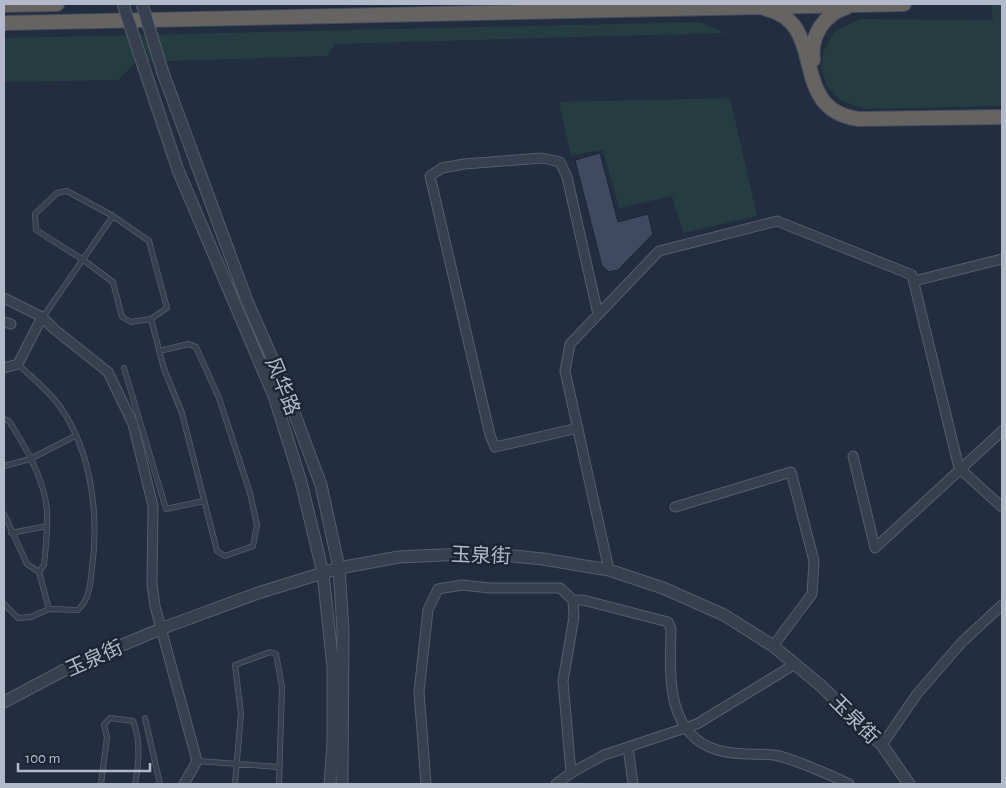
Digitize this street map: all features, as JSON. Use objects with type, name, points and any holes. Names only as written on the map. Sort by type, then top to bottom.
[{"type":"highway","points":[[4,5],[57,4]]},
{"type":"highway","points":[[4,23],[904,4]]},
{"type":"highway","points":[[858,5],[841,9],[827,18],[816,34],[813,44],[817,78],[822,88],[836,103],[861,111],[1002,109]]},
{"type":"highway","points":[[753,7],[778,13],[794,26],[804,44],[817,93],[822,102],[839,115],[859,119],[1002,117]]},
{"type":"street","points":[[123,4],[178,170],[274,396],[301,482],[323,573],[333,667],[333,743],[330,784]]},
{"type":"street","name":"风华路","points":[[142,4],[163,73],[247,301],[283,383],[321,485],[339,568],[343,631],[342,784]]},
{"type":"street","points":[[578,428],[494,447],[430,176],[442,168],[464,164],[542,158],[560,162],[567,178],[598,314]]},
{"type":"street","points":[[609,570],[565,371],[570,344],[658,250],[777,221],[912,275],[959,468],[1002,507]]},
{"type":"street","points":[[914,281],[1002,259]]},
{"type":"street","points":[[4,298],[42,317],[54,329],[108,372],[133,424],[153,506],[152,584],[155,606],[163,628],[197,761],[184,784]]},
{"type":"street","points":[[4,368],[18,364],[42,317]]},
{"type":"street","points":[[853,456],[875,548],[959,468],[1002,431]]},
{"type":"street","points":[[675,508],[791,472],[814,561],[812,594],[773,646]]},
{"type":"street","name":"玉泉街","points":[[4,702],[72,666],[163,628],[258,593],[339,568],[399,557],[485,553],[543,559],[609,570],[663,588],[724,615],[773,646],[820,684],[882,745],[909,784]]},
{"type":"street","points":[[426,784],[419,692],[428,610],[438,589],[462,585],[490,588],[560,588],[573,600],[583,600],[668,622],[671,629],[670,679],[684,729],[698,741],[717,750],[734,754],[776,755],[849,784]]},
{"type":"street","points":[[571,773],[563,681],[574,617],[573,600]]},
{"type":"street","points":[[882,745],[916,694],[962,642],[1002,605]]},
{"type":"street","points":[[556,784],[571,773],[604,755],[684,729],[795,664]]},
{"type":"street","points":[[628,747],[633,784]]},
{"type":"lane","points":[[67,191],[113,216],[148,241],[168,308],[151,319],[131,322],[122,317],[114,282],[82,259],[36,230],[34,214],[57,193],[67,191]]},
{"type":"lane","points":[[42,317],[113,216]]},
{"type":"lane","points":[[151,319],[159,351],[182,413],[217,552],[225,556],[253,546],[257,526],[250,493],[219,398],[196,347],[189,344],[159,351]]},
{"type":"lane","points":[[4,604],[18,618],[31,617],[49,609],[78,610],[87,601],[95,544],[94,500],[75,436],[60,407],[18,364]]},
{"type":"lane","points":[[124,368],[166,509],[204,501]]},
{"type":"lane","points":[[4,420],[9,421],[30,459],[41,484],[47,509],[44,565],[39,572]]},
{"type":"lane","points":[[4,466],[30,459],[75,436]]},
{"type":"lane","points":[[4,514],[11,533],[27,564],[39,572],[49,609]]},
{"type":"lane","points":[[11,533],[47,526]]},
{"type":"lane","points":[[236,784],[240,713],[235,665],[270,652],[276,654],[282,687],[279,784]]},
{"type":"lane","points":[[101,784],[107,737],[104,725],[110,718],[133,721],[138,735],[135,784]]},
{"type":"lane","points":[[145,718],[161,784]]},
{"type":"lane","points":[[197,761],[279,767]]},
{"type":"green space","points":[[991,4],[1002,4],[1002,106],[864,109],[840,100],[826,85],[821,67],[824,50],[835,31],[860,19],[993,20]]},
{"type":"green space","points":[[700,22],[725,33],[335,44],[328,56],[136,62],[118,80],[4,82],[4,38]]},
{"type":"green space","points":[[730,98],[757,216],[683,233],[672,196],[619,208],[603,150],[571,156],[559,102]]},
{"type":"building","points":[[600,153],[618,222],[648,214],[653,234],[618,270],[609,272],[602,266],[575,160]]}]
